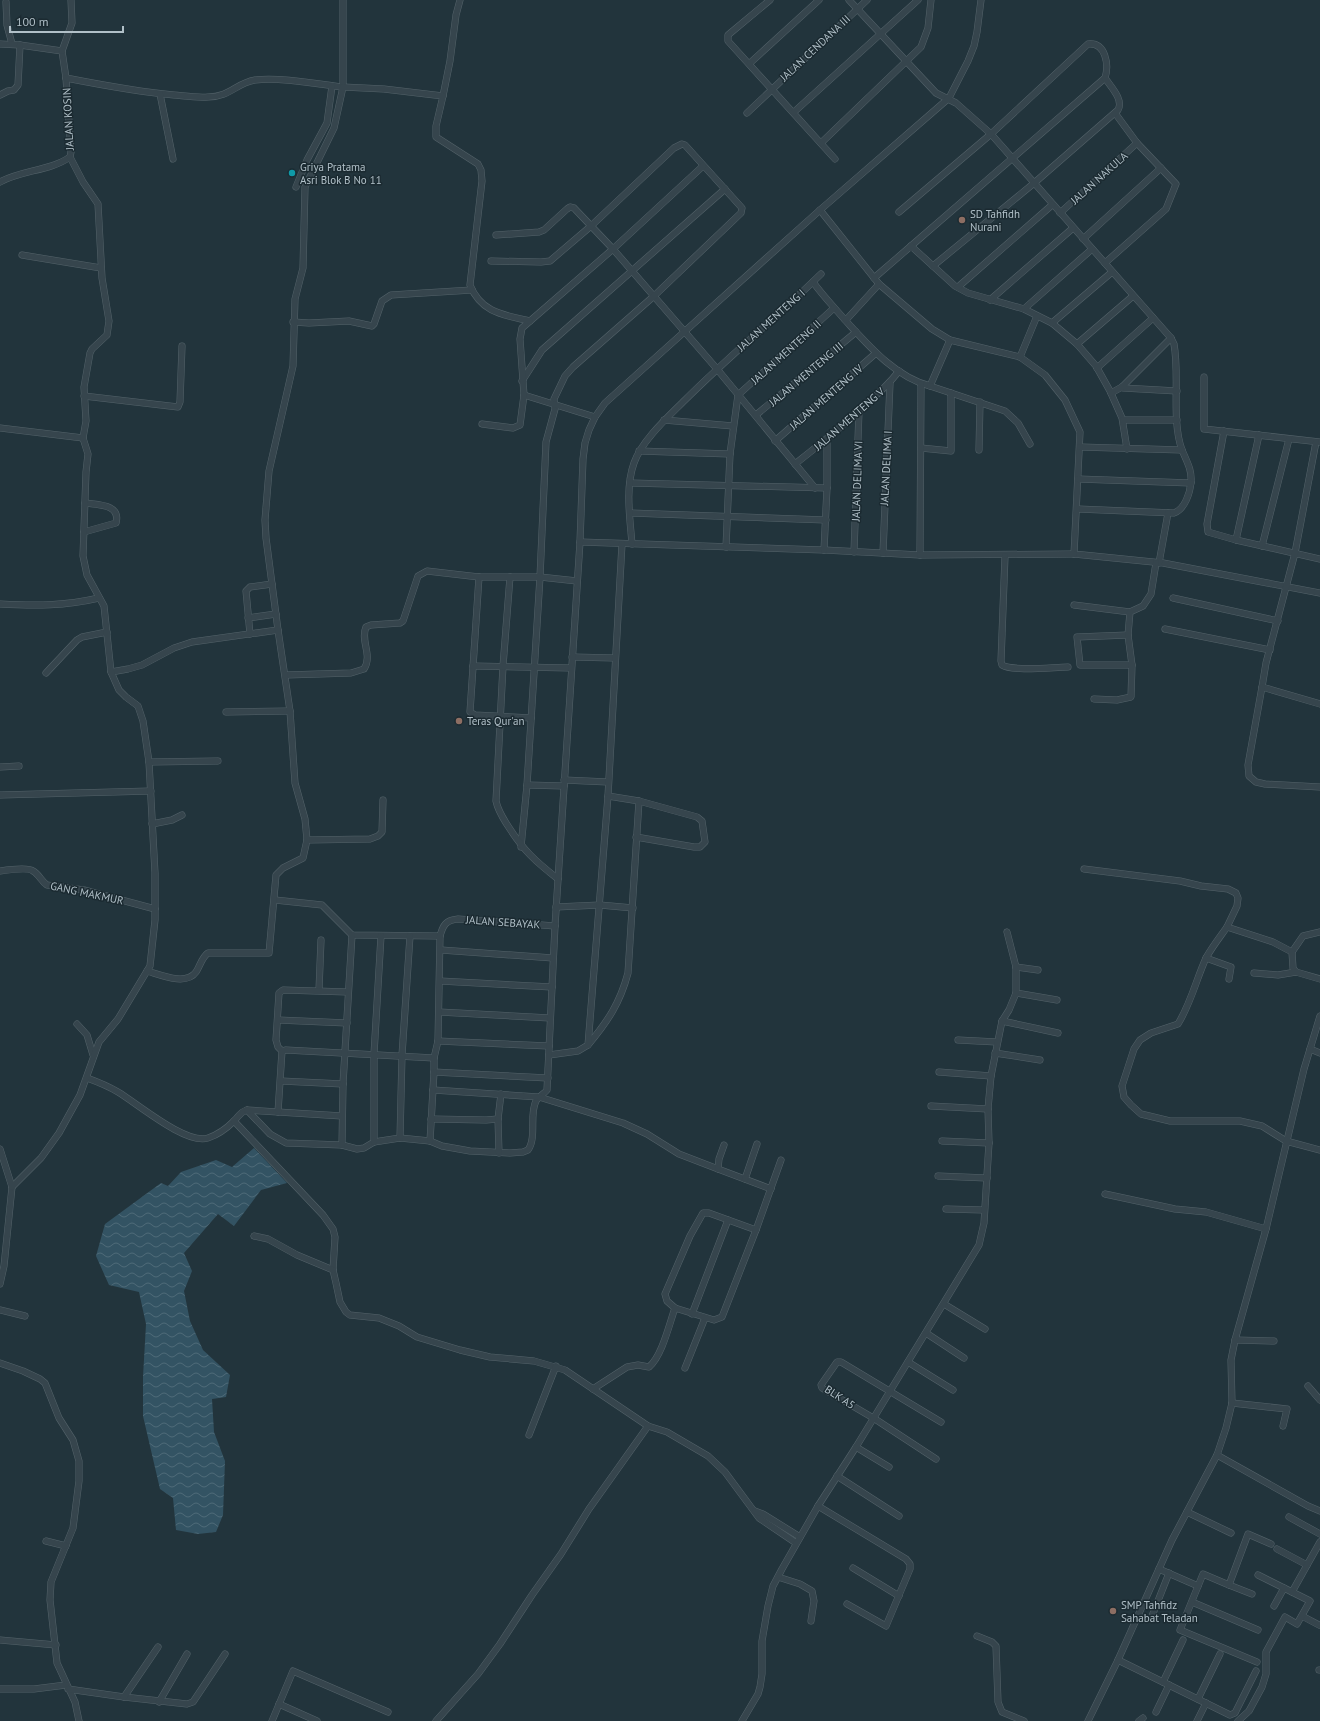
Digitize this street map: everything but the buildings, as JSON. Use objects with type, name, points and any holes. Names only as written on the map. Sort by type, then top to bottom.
[{"type":"street","points":[[0,44],[12,44],[62,51],[72,23],[71,0]]},
{"type":"street","points":[[148,971],[176,979],[184,979],[194,975],[208,953],[269,953],[275,900],[276,875],[278,871],[303,858],[305,854],[307,840],[305,819],[295,783],[290,711],[272,584],[266,520],[269,471],[292,376],[295,299],[303,268],[306,187],[334,128],[343,87],[343,0]]},
{"type":"street","points":[[460,0],[456,15],[450,61],[436,126],[436,137],[478,164],[481,170],[482,182],[470,285],[472,290],[484,305],[493,311],[530,321]]},
{"type":"street","points":[[770,0],[728,35],[728,41],[750,63],[835,159]]},
{"type":"street","points":[[750,63],[819,0]]},
{"type":"street","points":[[849,0],[936,93],[949,98],[991,134],[1033,184],[1105,263],[1170,338],[1175,351],[1177,420],[1182,450],[1189,464],[1191,483],[1188,494],[1180,510],[1174,513],[1168,513],[1078,509]]},
{"type":"street","name":"JALAN CENDANA III","points":[[747,113],[867,0]]},
{"type":"street","points":[[794,112],[918,0]]},
{"type":"street","points":[[821,143],[921,47],[925,38],[931,0]]},
{"type":"street","points":[[247,1110],[265,1130],[282,1142],[342,1145],[357,1149],[364,1148],[374,1142],[400,1138],[430,1141],[448,1147],[499,1152],[523,1152],[530,1146],[534,1106],[539,1097],[547,1090],[553,958],[585,443],[595,417],[605,403],[684,331],[949,98],[974,46],[981,0]]},
{"type":"street","points":[[6,2],[7,25],[12,44]]},
{"type":"street","points":[[874,278],[1105,78],[1107,66],[1103,52],[1095,45],[1088,44],[991,134],[899,212]]},
{"type":"street","points":[[0,95],[14,90],[18,85],[20,45]]},
{"type":"street","name":"JALAN KOSIN","points":[[0,182],[10,176],[57,164],[70,157],[71,152],[66,78],[62,51]]},
{"type":"street","points":[[66,78],[89,84],[202,98],[218,97],[229,93],[244,84],[256,80],[384,89],[443,96]]},
{"type":"street","points":[[933,266],[1033,184],[1115,113],[1120,107],[1119,99],[1105,78]]},
{"type":"street","points":[[296,187],[307,160],[327,123],[332,86]]},
{"type":"street","points":[[160,94],[174,159]]},
{"type":"street","points":[[1105,263],[1166,209],[1176,184],[1137,143],[1115,113]]},
{"type":"street","name":"JALAN NAKULA","points":[[1060,213],[1137,143]]},
{"type":"street","points":[[491,261],[550,261],[591,226],[679,144],[685,145],[740,205],[741,213],[654,296],[569,371],[554,399],[555,405],[546,442],[540,577],[527,785],[521,847]]},
{"type":"street","points":[[12,1187],[41,1158],[59,1133],[80,1095],[87,1078],[93,1055],[99,1042],[118,1019],[137,984],[148,971],[150,966],[155,909],[149,762],[140,710],[138,706],[126,698],[119,690],[111,672],[104,606],[87,575],[83,556],[88,454],[83,438],[86,421],[84,387],[90,353],[92,349],[105,338],[109,327],[108,310],[101,268],[98,204],[83,182],[70,157]]},
{"type":"street","points":[[482,424],[513,428],[520,425],[524,395],[520,333],[522,328],[703,166]]},
{"type":"street","points":[[1083,239],[1160,168]]},
{"type":"street","points":[[522,382],[542,350],[725,189]]},
{"type":"street","points":[[958,288],[1052,205]]},
{"type":"street","points":[[496,235],[539,232],[544,230],[570,207],[574,208],[718,368],[775,441],[815,488]]},
{"type":"street","points":[[820,210],[879,284],[932,329],[950,340],[1020,357],[1045,375],[1065,400],[1080,432],[1078,509],[1074,554]]},
{"type":"street","points":[[990,300],[1073,228]]},
{"type":"street","points":[[911,246],[958,288],[968,293],[1024,309],[1052,323],[1077,344],[1097,368],[1111,393],[1122,420],[1127,449]]},
{"type":"street","points":[[1024,309],[1092,249]]},
{"type":"street","points":[[22,255],[101,268]]},
{"type":"street","points":[[1052,323],[1112,272]]},
{"type":"street","name":"JALAN MENTENG I","points":[[639,451],[664,420],[718,368],[821,274]]},
{"type":"street","points":[[813,282],[834,308],[876,353],[899,371],[922,384],[980,402],[1010,414],[1018,423],[1030,444]]},
{"type":"street","points":[[846,320],[879,284]]},
{"type":"street","points":[[294,322],[309,323],[350,321],[372,326],[382,301],[391,295],[472,290]]},
{"type":"street","points":[[1077,344],[1133,296]]},
{"type":"street","name":"JALAN MENTENG II","points":[[738,395],[834,308]]},
{"type":"street","points":[[1020,357],[1037,316]]},
{"type":"street","points":[[1097,368],[1153,318]]},
{"type":"street","name":"JALAN MENTENG III","points":[[756,415],[856,332]]},
{"type":"street","points":[[1111,393],[1122,387],[1170,338]]},
{"type":"street","points":[[930,386],[950,340]]},
{"type":"street","points":[[84,396],[178,407],[180,402],[182,346]]},
{"type":"street","name":"JALAN MENTENG IV","points":[[775,441],[876,353]]},
{"type":"street","name":"JALAN MENTENG V","points":[[795,464],[827,440],[860,411],[890,383],[899,371]]},
{"type":"street","points":[[1204,377],[1203,427],[1209,430],[1318,442],[1295,553],[1266,663],[1248,765],[1249,776],[1256,782],[1264,784],[1320,787]]},
{"type":"street","name":"JALAN DELIMA I","points":[[883,553],[890,383]]},
{"type":"street","points":[[920,556],[922,384]]},
{"type":"street","points":[[1122,387],[1177,391]]},
{"type":"street","points":[[921,448],[952,451],[951,393]]},
{"type":"street","points":[[524,395],[595,417]]},
{"type":"street","points":[[726,547],[729,518],[730,454],[738,395]]},
{"type":"street","points":[[979,450],[980,402]]},
{"type":"street","name":"JALAN DELIMA VI","points":[[854,552],[860,411]]},
{"type":"street","points":[[664,420],[733,426]]},
{"type":"street","points":[[1122,420],[1177,420]]},
{"type":"street","points":[[0,428],[83,438]]},
{"type":"street","points":[[1224,431],[1207,527],[1208,532],[1236,540],[1320,559]]},
{"type":"street","points":[[1236,540],[1258,435]]},
{"type":"street","points":[[1262,546],[1289,439]]},
{"type":"street","points":[[824,550],[827,488],[827,440]]},
{"type":"street","points":[[1080,447],[1182,450]]},
{"type":"street","points":[[632,544],[630,483],[634,463],[639,451],[730,454]]},
{"type":"street","points":[[1078,479],[1191,483]]},
{"type":"street","points":[[630,483],[827,488]]},
{"type":"street","points":[[84,532],[116,523],[117,518],[116,512],[111,507],[85,503]]},
{"type":"street","points":[[1074,605],[1130,612],[1143,606],[1150,594],[1159,563],[1168,513]]},
{"type":"street","points":[[630,514],[826,520]]},
{"type":"street","points":[[580,542],[824,550],[920,556],[1074,554],[1182,566],[1320,593]]},
{"type":"street","points":[[588,1045],[608,796],[622,544]]},
{"type":"street","points":[[1005,556],[1002,665],[1011,668],[1032,669],[1068,667]]},
{"type":"street","points":[[286,675],[360,671],[365,668],[367,658],[364,635],[366,627],[400,623],[403,621],[418,576],[427,571],[479,577],[540,577],[577,581]]},
{"type":"street","points":[[479,577],[470,712],[474,716],[531,718]]},
{"type":"street","points":[[510,577],[503,666],[496,801],[498,810],[521,847],[539,865],[558,879]]},
{"type":"street","points":[[250,634],[247,589],[272,584]]},
{"type":"street","points":[[0,604],[56,606],[75,604],[99,598]]},
{"type":"street","points":[[1173,598],[1278,621]]},
{"type":"street","points":[[1094,699],[1117,700],[1131,698],[1132,665],[1128,635],[1130,612]]},
{"type":"street","points":[[248,618],[276,614]]},
{"type":"street","points":[[1165,629],[1270,650]]},
{"type":"street","points":[[111,672],[142,665],[174,648],[192,642],[278,630]]},
{"type":"street","points":[[46,673],[77,640],[82,637],[107,632]]},
{"type":"street","points":[[1128,635],[1078,637],[1080,665],[1132,665]]},
{"type":"street","points":[[572,657],[615,658]]},
{"type":"street","points":[[473,666],[534,666],[571,668]]},
{"type":"street","points":[[1262,688],[1320,704]]},
{"type":"street","points":[[226,712],[290,711]]},
{"type":"street","points":[[149,762],[218,762]]},
{"type":"street","points":[[0,767],[19,766]]},
{"type":"street","points":[[527,785],[608,782]]},
{"type":"street","points":[[0,795],[151,791]]},
{"type":"street","points":[[608,796],[638,801],[697,817],[702,821],[705,842],[700,847],[694,847],[636,837]]},
{"type":"street","points":[[307,840],[370,839],[378,836],[382,832],[383,800]]},
{"type":"street","points":[[548,1055],[578,1051],[588,1045],[607,1022],[624,987],[628,973],[633,908],[638,801]]},
{"type":"street","points":[[152,824],[172,820],[182,815]]},
{"type":"street","name":"GANG MAKMUR","points":[[0,871],[29,869],[35,872],[42,882],[47,885],[89,891],[155,909]]},
{"type":"street","points":[[1084,869],[1180,881],[1201,886],[1228,889],[1236,893],[1238,898],[1237,906],[1227,927],[1206,958],[1190,1003],[1178,1024],[1151,1033],[1140,1040],[1134,1049],[1122,1086],[1124,1097],[1141,1114],[1170,1121],[1240,1121],[1262,1126],[1286,1141],[1320,1150]]},
{"type":"street","points":[[275,900],[322,905],[352,935],[440,936],[441,950],[438,1041],[434,1058],[430,1141]]},
{"type":"street","points":[[556,907],[600,905],[633,908]]},
{"type":"street","name":"JALAN SEBAYAK","points":[[440,936],[442,927],[446,923],[450,920],[458,919],[555,926]]},
{"type":"street","points":[[1227,927],[1273,942],[1292,952]]},
{"type":"street","points":[[742,1721],[758,1694],[760,1686],[762,1674],[762,1641],[770,1596],[778,1577],[818,1506],[874,1418],[979,1245],[987,1178],[989,1143],[988,1109],[995,1053],[1002,1021],[1009,1010],[1016,993],[1016,967],[1007,932]]},
{"type":"street","points":[[1296,972],[1293,968],[1292,952],[1303,936],[1320,932]]},
{"type":"street","points":[[342,1145],[343,1084],[352,935]]},
{"type":"street","points":[[374,1142],[374,1054],[381,936]]},
{"type":"street","points":[[400,1138],[402,1055],[410,936]]},
{"type":"street","points":[[319,990],[321,940]]},
{"type":"street","points":[[441,950],[553,958]]},
{"type":"street","points":[[1206,958],[1231,967],[1229,979]]},
{"type":"street","points":[[1016,967],[1038,970]]},
{"type":"street","points":[[1254,973],[1278,975],[1296,972],[1320,979]]},
{"type":"street","points":[[440,981],[552,987]]},
{"type":"street","points":[[278,1112],[282,1051],[278,1047],[276,1040],[279,996],[281,990],[348,992]]},
{"type":"street","points":[[1016,993],[1057,1000]]},
{"type":"street","points":[[439,1012],[550,1018]]},
{"type":"street","points":[[1088,1721],[1118,1660],[1186,1512],[1217,1455],[1232,1403],[1230,1360],[1266,1229],[1286,1141],[1320,1016]]},
{"type":"street","points":[[278,1020],[347,1023]]},
{"type":"street","points":[[1002,1021],[1058,1033]]},
{"type":"street","points":[[77,1024],[87,1035],[93,1055]]},
{"type":"street","points":[[958,1040],[997,1042]]},
{"type":"street","points":[[438,1041],[549,1046]]},
{"type":"street","points":[[1310,1049],[1320,1053]]},
{"type":"street","points":[[282,1051],[345,1052],[434,1058]]},
{"type":"street","points":[[995,1053],[1040,1060]]},
{"type":"street","points":[[434,1072],[548,1078]]},
{"type":"street","points":[[939,1072],[992,1076]]},
{"type":"street","points":[[87,1078],[117,1091],[186,1136],[196,1138],[210,1137],[234,1121],[241,1112],[247,1110],[342,1116]]},
{"type":"street","points":[[281,1081],[343,1084]]},
{"type":"street","points":[[433,1090],[539,1097],[623,1123],[647,1134],[679,1154],[771,1189]]},
{"type":"street","points":[[499,1152],[498,1119],[501,1094]]},
{"type":"street","points":[[931,1106],[988,1109]]},
{"type":"street","points":[[431,1119],[498,1119]]},
{"type":"street","points":[[234,1121],[329,1223],[335,1237],[333,1270],[340,1302],[346,1312],[350,1315],[379,1318],[399,1326],[417,1336],[460,1350],[490,1357],[534,1361],[556,1366],[565,1370],[648,1426],[667,1432],[708,1456],[725,1472],[741,1495],[764,1522],[796,1543]]},
{"type":"street","points":[[942,1141],[989,1143]]},
{"type":"street","points":[[745,1179],[757,1144]]},
{"type":"street","points":[[718,1168],[719,1159],[724,1145]]},
{"type":"street","points":[[0,1149],[12,1187],[4,1266],[0,1284]]},
{"type":"street","points":[[756,1230],[709,1212],[703,1213],[699,1217],[665,1294],[667,1301],[675,1308],[705,1318],[714,1320],[722,1317],[756,1230],[781,1160]]},
{"type":"street","points":[[938,1176],[987,1178]]},
{"type":"street","points":[[1105,1194],[1175,1209],[1206,1212],[1266,1229]]},
{"type":"street","points":[[946,1209],[984,1210]]},
{"type":"street","points":[[692,1314],[728,1220]]},
{"type":"street","points":[[254,1236],[268,1239],[297,1255],[333,1270]]},
{"type":"street","points":[[944,1304],[985,1329]]},
{"type":"street","points":[[593,1389],[627,1366],[638,1365],[649,1367],[654,1363],[660,1351],[675,1308]]},
{"type":"street","points":[[0,1310],[25,1316]]},
{"type":"street","points":[[685,1368],[705,1318]]},
{"type":"street","points":[[926,1333],[964,1358]]},
{"type":"street","points":[[1235,1340],[1274,1341]]},
{"type":"street","name":"BLK A5","points":[[874,1418],[822,1388],[821,1384],[839,1361],[890,1391]]},
{"type":"street","points":[[908,1362],[953,1390]]},
{"type":"street","points":[[0,1363],[23,1371],[45,1383],[59,1418],[75,1445],[79,1460],[77,1502],[73,1528],[51,1582],[50,1591],[57,1663],[75,1702],[79,1721]]},
{"type":"street","points":[[529,1434],[556,1366]]},
{"type":"street","points":[[1308,1386],[1320,1400]]},
{"type":"street","points":[[890,1391],[941,1422]]},
{"type":"street","points":[[1232,1403],[1287,1409],[1283,1426]]},
{"type":"street","points":[[874,1418],[936,1459]]},
{"type":"street","points":[[436,1721],[478,1674],[500,1644],[561,1554],[589,1508],[648,1426]]},
{"type":"street","points":[[856,1447],[889,1467]]},
{"type":"street","points":[[1217,1455],[1308,1506],[1320,1511]]},
{"type":"street","points":[[837,1476],[899,1516]]},
{"type":"street","points":[[818,1506],[906,1559],[910,1564],[899,1596],[886,1626],[847,1604]]},
{"type":"street","points":[[755,1511],[763,1514],[800,1537]]},
{"type":"street","points":[[1186,1512],[1231,1533]]},
{"type":"street","points":[[1289,1517],[1320,1534]]},
{"type":"street","points":[[1228,1584],[1248,1534],[1270,1544]]},
{"type":"street","points":[[46,1541],[66,1546]]},
{"type":"street","points":[[1292,1592],[1320,1542]]},
{"type":"street","points":[[1277,1548],[1307,1565]]},
{"type":"street","points":[[853,1568],[899,1596]]},
{"type":"street","points":[[1159,1569],[1198,1586]]},
{"type":"street","points":[[1152,1616],[1169,1573]]},
{"type":"street","points":[[1252,1594],[1203,1574],[1180,1630],[1257,1662]]},
{"type":"street","points":[[1238,1721],[1249,1711],[1262,1687],[1266,1674],[1266,1652],[1285,1617],[1297,1624],[1310,1601],[1258,1575]]},
{"type":"street","points":[[778,1577],[800,1584],[812,1591],[814,1601],[811,1621]]},
{"type":"street","points":[[1274,1606],[1284,1588]]},
{"type":"street","points":[[1192,1602],[1258,1630]]},
{"type":"street","points":[[1302,1616],[1319,1625]]},
{"type":"street","points":[[977,1636],[992,1642],[996,1646],[998,1702],[1002,1712],[1024,1721]]},
{"type":"street","points":[[0,1640],[56,1645]]},
{"type":"street","points":[[1156,1712],[1183,1640]]},
{"type":"street","points":[[124,1697],[158,1647]]},
{"type":"street","points":[[159,1702],[187,1654]]},
{"type":"street","points":[[0,1689],[67,1687],[124,1697],[183,1704],[193,1702],[225,1654]]},
{"type":"street","points":[[1198,1699],[1220,1654]]},
{"type":"street","points":[[1118,1660],[1230,1714],[1234,1714],[1256,1671]]},
{"type":"street","points":[[272,1721],[293,1671],[388,1712]]},
{"type":"street","points":[[1198,1721],[1206,1703]]},
{"type":"street","points":[[279,1704],[317,1721]]},
{"type":"water","points":[[254,1148],[287,1183],[261,1190],[234,1226],[218,1214],[184,1253],[192,1271],[184,1291],[190,1321],[203,1350],[230,1375],[226,1397],[212,1399],[214,1432],[225,1461],[223,1515],[216,1532],[198,1534],[176,1530],[173,1498],[160,1489],[143,1416],[143,1377],[146,1324],[139,1292],[109,1285],[96,1256],[105,1224],[161,1183],[168,1186],[181,1172],[216,1160],[232,1167]]},
{"type":"place","name":"Griya Pratama Asri Blok B No 11","points":[[292,173]]},
{"type":"place","name":"SD Tahfidh Nurani","points":[[962,220]]},
{"type":"place","name":"Teras Qur'an","points":[[459,721]]},
{"type":"place","name":"SMP Tahfidz Sahabat Teladan","points":[[1113,1611]]}]
